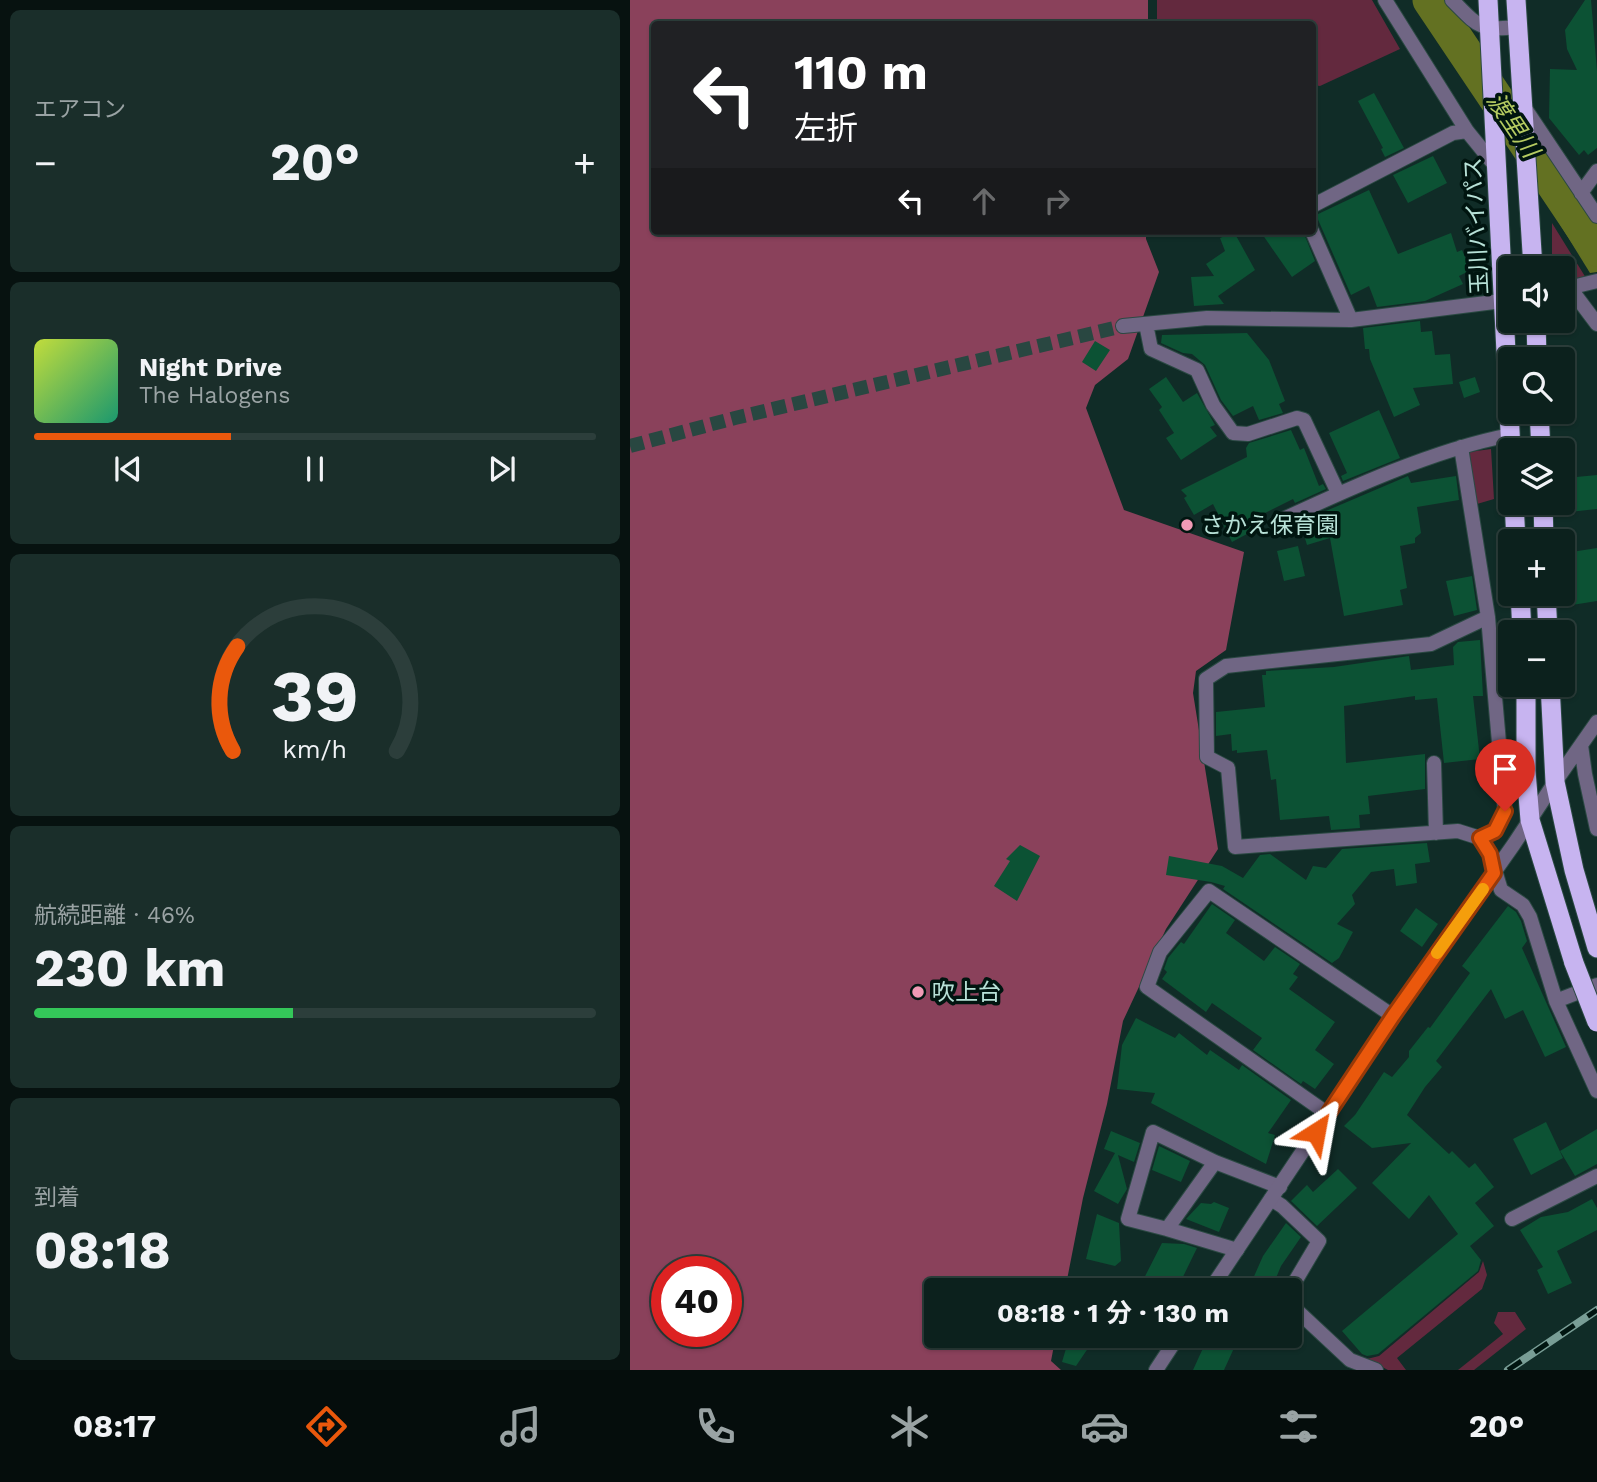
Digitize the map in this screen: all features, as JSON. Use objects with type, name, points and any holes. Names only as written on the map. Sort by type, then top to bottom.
[{"type":"highway","name":"玉川バイパス","points":[[1488,0],[1504,256]]},
{"type":"highway","points":[[1516,0],[1532,256]]},
{"type":"highway","name":"玉川バイパス","points":[[1508,333],[1510,438]]},
{"type":"highway","points":[[1526,697],[1526,771],[1530,820],[1574,963],[1597,1022]]},
{"type":"highway","points":[[1551,697],[1555,782],[1574,870],[1597,948]]},
{"type":"street","points":[[1385,0],[1467,131],[1498,169]]},
{"type":"street","points":[[1452,0],[1473,20],[1490,30],[1517,27]]},
{"type":"street","points":[[1521,103],[1597,216]]},
{"type":"street","points":[[1316,204],[1453,133],[1467,131]]},
{"type":"street","points":[[1581,193],[1597,171]]},
{"type":"street","points":[[1314,235],[1350,320]]},
{"type":"street","points":[[1575,287],[1597,281]]},
{"type":"street","points":[[1575,299],[1597,324]]},
{"type":"street","points":[[1123,326],[1207,318],[1350,320],[1498,301]]},
{"type":"street","points":[[1146,324],[1152,349],[1198,370],[1213,405],[1233,433],[1248,434],[1297,418],[1304,419],[1338,494]]},
{"type":"street","points":[[1277,522],[1338,494],[1461,447],[1498,444]]},
{"type":"street","points":[[1461,447],[1488,617],[1505,811],[1495,831],[1480,838]]},
{"type":"street","points":[[1488,617],[1431,644],[1226,666],[1206,679],[1207,757],[1228,768],[1235,847],[1458,831],[1480,838],[1490,854],[1501,890],[1523,905],[1530,917],[1556,1001],[1597,1091]]},
{"type":"street","points":[[1218,1278],[1393,1016],[1597,722]]},
{"type":"street","points":[[1581,745],[1597,830]]},
{"type":"street","points":[[1434,763],[1436,833]]},
{"type":"street","points":[[1328,1114],[1147,987],[1160,952],[1209,891],[1393,1016]]},
{"type":"street","points":[[1556,1001],[1597,985]]},
{"type":"street","points":[[1237,1250],[1128,1219],[1153,1132],[1275,1193],[1282,1206],[1319,1241],[1297,1278]]},
{"type":"street","points":[[1167,1228],[1215,1162]]},
{"type":"street","points":[[1512,1219],[1597,1176]]},
{"type":"street","points":[[1302,1315],[1350,1360],[1376,1370]]},
{"type":"street","points":[[1156,1370],[1170,1348]]},
{"type":"shaded area","points":[[630,0],[1148,0],[1148,21],[651,21],[651,235],[1146,235],[1159,272],[1128,359],[1095,385],[1086,408],[1124,510],[1244,552],[1226,650],[1196,671],[1193,693],[1218,849],[1166,929],[1123,1021],[1067,1278],[924,1278],[924,1348],[1054,1348],[1051,1361],[1061,1370],[630,1370]]},
{"type":"shaded area","points":[[1157,0],[1372,0],[1400,49],[1320,86],[1316,85],[1316,21],[1157,21]]},
{"type":"shaded area","points":[[1551,171],[1597,236],[1597,272],[1590,273],[1553,213]]},
{"type":"shaded area","points":[[1552,223],[1572,256],[1552,256]]},
{"type":"shaded area","points":[[1575,260],[1586,278],[1575,280]]},
{"type":"shaded area","points":[[1491,449],[1494,499],[1477,504],[1469,452]]},
{"type":"shaded area","points":[[1483,1261],[1487,1275],[1482,1289],[1397,1358],[1406,1370],[1388,1370],[1367,1359],[1379,1356],[1479,1272]]},
{"type":"shaded area","points":[[1498,1312],[1515,1312],[1526,1329],[1474,1370],[1458,1370],[1503,1334],[1494,1323]]},
{"type":"building","points":[[1585,0],[1591,0],[1597,71],[1597,148],[1588,155],[1584,150],[1579,155],[1549,118],[1550,69],[1577,70],[1567,49],[1565,30]]},
{"type":"building","points":[[1374,93],[1404,148],[1385,157],[1381,149],[1383,148],[1358,101]]},
{"type":"building","points":[[1433,156],[1447,183],[1408,203],[1393,175]]},
{"type":"building","points":[[1369,190],[1398,254],[1451,233],[1457,252],[1462,250],[1471,270],[1459,276],[1463,284],[1425,301],[1377,307],[1369,286],[1351,295],[1316,215]]},
{"type":"building","points":[[1236,235],[1255,270],[1218,296],[1224,304],[1194,306],[1191,277],[1214,276],[1206,264],[1225,251],[1220,238]]},
{"type":"building","points":[[1263,235],[1305,235],[1315,261],[1292,277]]},
{"type":"building","points":[[1420,321],[1421,332],[1432,331],[1435,355],[1450,354],[1453,384],[1413,388],[1420,405],[1394,417],[1370,359],[1369,349],[1365,349],[1363,328]]},
{"type":"building","points":[[1247,333],[1269,360],[1285,401],[1279,404],[1283,413],[1259,420],[1253,406],[1233,416],[1221,400],[1205,365],[1192,354],[1161,343],[1162,335]]},
{"type":"building","points":[[1095,341],[1110,350],[1096,371],[1082,362]]},
{"type":"building","points":[[1166,377],[1183,402],[1197,393],[1215,425],[1210,427],[1217,436],[1181,460],[1166,438],[1174,433],[1159,410],[1162,407],[1149,389]]},
{"type":"building","points":[[1475,377],[1480,392],[1464,398],[1459,382]]},
{"type":"building","points":[[1379,410],[1400,458],[1343,481],[1341,476],[1347,473],[1329,433]]},
{"type":"building","points":[[1291,430],[1300,450],[1304,448],[1319,486],[1323,484],[1326,489],[1295,503],[1293,499],[1257,517],[1262,526],[1232,542],[1213,504],[1194,515],[1184,498],[1187,496],[1181,490],[1247,457],[1246,448],[1249,443]]},
{"type":"building","points":[[1597,475],[1597,509],[1575,511],[1575,477]]},
{"type":"building","points":[[1408,476],[1411,483],[1456,476],[1459,500],[1417,507],[1421,533],[1415,538],[1415,543],[1400,546],[1407,588],[1400,590],[1403,605],[1344,616],[1330,538],[1307,545],[1300,522]]},
{"type":"building","points":[[1298,546],[1305,576],[1284,581],[1277,551]]},
{"type":"building","points":[[1597,548],[1597,601],[1575,605],[1575,551]]},
{"type":"building","points":[[1472,576],[1477,610],[1454,616],[1446,581]]},
{"type":"building","points":[[1480,640],[1483,696],[1473,696],[1480,759],[1444,763],[1437,698],[1415,700],[1415,696],[1344,706],[1346,763],[1425,754],[1425,789],[1368,796],[1370,814],[1359,815],[1360,828],[1331,830],[1329,816],[1280,820],[1276,779],[1271,780],[1267,750],[1237,753],[1237,750],[1232,751],[1231,734],[1216,736],[1216,712],[1265,707],[1262,675],[1266,675],[1266,671],[1334,667],[1409,656],[1411,670],[1454,665],[1453,647],[1458,642]]},
{"type":"building","points":[[1427,843],[1430,862],[1415,864],[1417,883],[1396,886],[1394,869],[1371,872],[1352,895],[1355,904],[1337,924],[1353,932],[1339,958],[1332,963],[1223,889],[1225,886],[1166,875],[1169,856],[1222,866],[1243,878],[1260,855],[1270,854],[1306,880],[1313,866],[1326,868],[1342,849]]},
{"type":"building","points":[[1020,845],[1040,856],[1017,901],[994,886],[1010,861],[1006,859]]},
{"type":"building","points":[[1212,904],[1235,920],[1226,933],[1264,961],[1275,947],[1300,964],[1293,974],[1298,977],[1289,989],[1335,1022],[1315,1050],[1334,1064],[1315,1089],[1303,1081],[1301,1084],[1253,1050],[1262,1038],[1212,1003],[1206,1012],[1162,979],[1167,972],[1164,969],[1168,958],[1181,942],[1184,944]]},
{"type":"building","points":[[1508,906],[1516,912],[1521,921],[1527,941],[1522,948],[1566,1047],[1545,1057],[1523,1010],[1505,1019],[1491,989],[1436,1061],[1442,1067],[1407,1115],[1449,1154],[1452,1151],[1469,1168],[1475,1163],[1494,1187],[1475,1203],[1494,1226],[1470,1246],[1481,1260],[1478,1271],[1378,1354],[1367,1356],[1362,1354],[1342,1331],[1458,1234],[1429,1195],[1409,1219],[1372,1183],[1411,1143],[1372,1148],[1344,1126],[1355,1115],[1384,1072],[1392,1077],[1409,1057],[1409,1051],[1428,1027],[1430,1028],[1470,973],[1462,966]]},
{"type":"building","points":[[1416,908],[1438,924],[1422,947],[1400,931]]},
{"type":"building","points":[[1136,1018],[1175,1038],[1179,1033],[1207,1055],[1210,1050],[1239,1070],[1242,1065],[1291,1100],[1268,1133],[1275,1135],[1266,1164],[1151,1103],[1155,1093],[1117,1089],[1122,1045]]},
{"type":"building","points":[[1546,1122],[1563,1158],[1531,1175],[1513,1139]]},
{"type":"building","points":[[1597,1129],[1597,1164],[1575,1176],[1560,1151]]},
{"type":"building","points":[[1111,1131],[1140,1143],[1134,1162],[1118,1155],[1127,1189],[1118,1204],[1094,1191],[1115,1153],[1104,1149]]},
{"type":"building","points":[[1159,1146],[1190,1161],[1181,1182],[1152,1170]]},
{"type":"building","points":[[1338,1169],[1357,1188],[1317,1226],[1291,1201],[1307,1185],[1313,1192]]},
{"type":"building","points":[[1592,1199],[1597,1208],[1597,1230],[1557,1251],[1572,1283],[1548,1294],[1537,1270],[1543,1267],[1520,1230],[1541,1217],[1568,1212]]},
{"type":"building","points":[[1214,1202],[1229,1208],[1219,1232],[1186,1219],[1201,1203]]},
{"type":"building","points":[[1097,1214],[1119,1223],[1121,1261],[1115,1266],[1086,1259]]},
{"type":"building","points":[[1286,1223],[1301,1237],[1276,1278],[1253,1278],[1263,1256]]},
{"type":"building","points":[[1162,1243],[1184,1244],[1197,1248],[1182,1278],[1144,1278]]},
{"type":"building","points":[[1066,1348],[1088,1348],[1076,1366],[1062,1362]]},
{"type":"building","points":[[1203,1348],[1234,1348],[1224,1370],[1193,1370]]},
{"type":"waterway","name":"渡里川","points":[[1430,0],[1597,249]]},
{"type":"tunnel","points":[[630,446],[735,418],[1123,326]]},
{"type":"railway","points":[[1508,1370],[1597,1310]]},
{"type":"slow traffic","points":[[1437,953],[1483,889]]},
{"type":"place","name":"さかえ保育園","points":[[1187,525]]},
{"type":"place","name":"吹上台","points":[[918,992]]},
{"type":"route","points":[[1316,1132],[1393,1016],[1494,873],[1490,854],[1480,838],[1495,831],[1505,811]]}]
